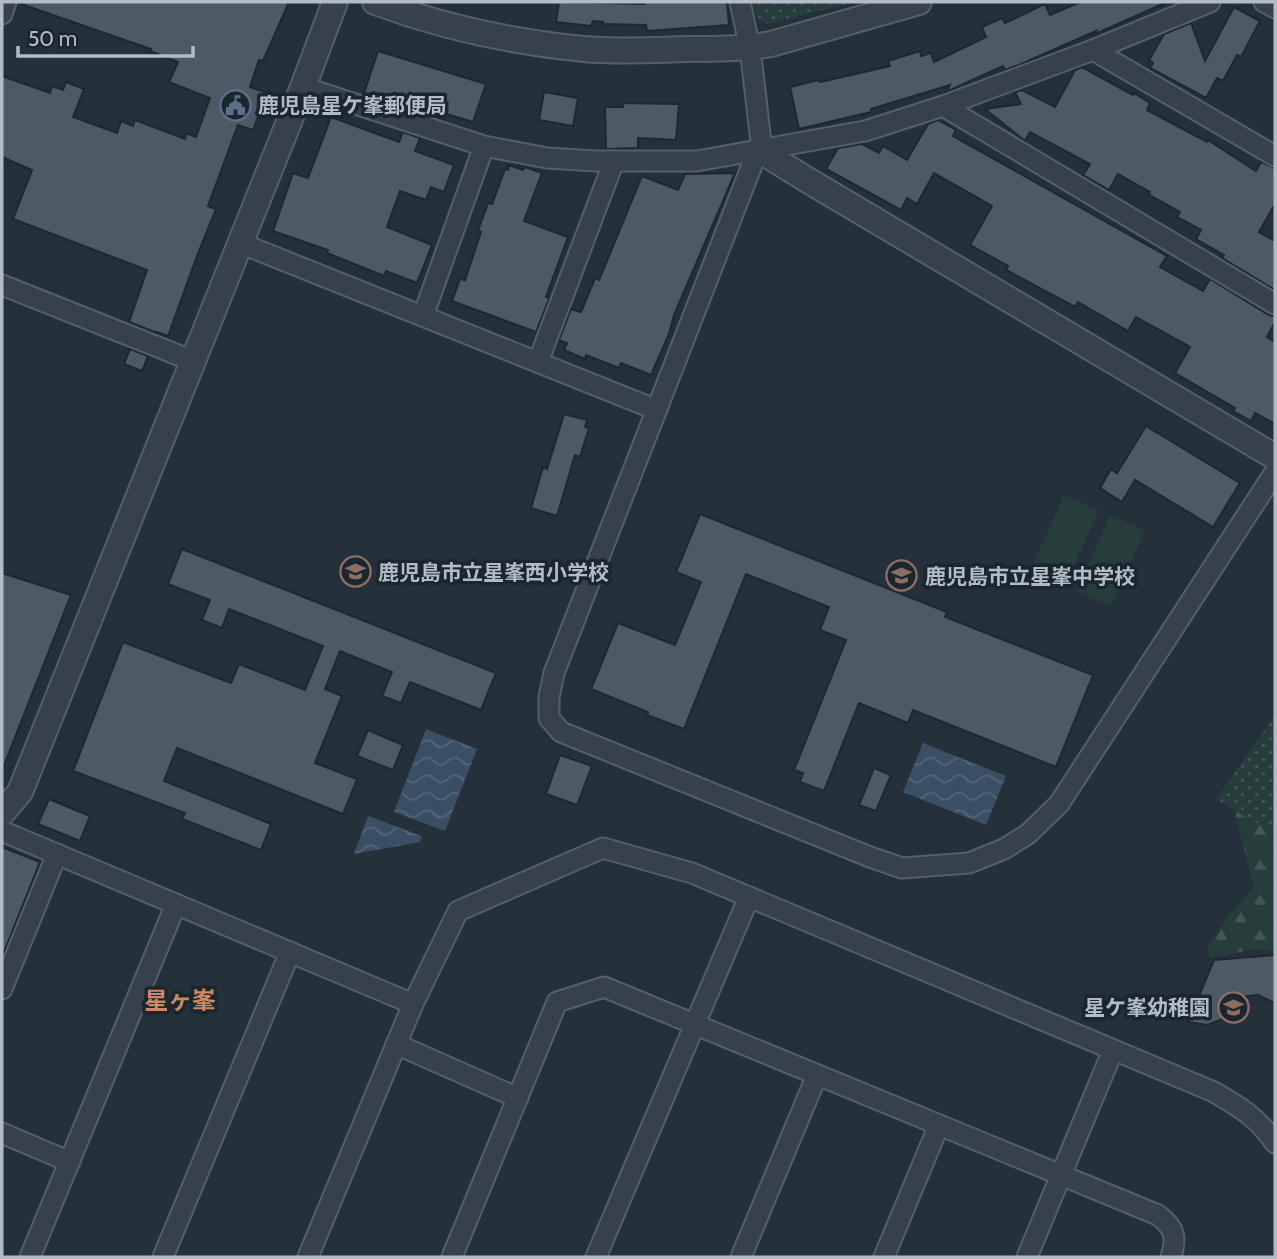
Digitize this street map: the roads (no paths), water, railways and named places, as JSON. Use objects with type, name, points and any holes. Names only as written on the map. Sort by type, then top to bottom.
[{"type":"street","points":[[2,14],[6,2]]},
{"type":"street","points":[[2,813],[20,792],[335,2]]},
{"type":"street","points":[[375,2],[415,17],[484,34],[585,49],[667,50],[750,48],[919,2]]},
{"type":"street","points":[[740,2],[750,48],[761,142],[554,673],[549,697],[549,718],[561,732],[870,858],[902,868],[969,863],[1004,849],[1028,834],[1059,804],[1275,472]]},
{"type":"street","points":[[303,87],[484,146],[547,158],[697,162],[865,131],[943,106],[1093,50],[1210,2]]},
{"type":"street","points":[[1264,2],[1275,8]]},
{"type":"street","points":[[1093,50],[1275,156]]},
{"type":"street","points":[[943,106],[1275,304]]},
{"type":"street","points":[[423,316],[484,146]]},
{"type":"street","points":[[759,150],[1275,457]]},
{"type":"street","points":[[538,362],[614,161]]},
{"type":"street","points":[[240,243],[657,410]]},
{"type":"street","points":[[2,285],[193,360]]},
{"type":"street","points":[[2,831],[413,1004]]},
{"type":"street","points":[[308,1257],[413,1004],[458,911],[603,848],[692,873],[1214,1092],[1243,1109],[1265,1127],[1275,1143]]},
{"type":"street","points":[[2,989],[57,854]]},
{"type":"street","points":[[596,1257],[749,897]]},
{"type":"street","points":[[36,1255],[70,1161],[176,904]]},
{"type":"street","points":[[163,1257],[290,952]]},
{"type":"street","points":[[452,1257],[558,1002],[604,987],[1158,1215],[1168,1223],[1174,1234],[1171,1257]]},
{"type":"street","points":[[396,1044],[518,1098]]},
{"type":"street","points":[[1027,1257],[1113,1050]]},
{"type":"street","points":[[741,1257],[817,1074]]},
{"type":"street","points":[[1243,1109],[1275,1117]]},
{"type":"street","points":[[884,1257],[939,1125]]},
{"type":"street","points":[[2,1133],[70,1161]]},
{"type":"water","points":[[426,729],[477,749],[445,831],[394,812]]},
{"type":"water","points":[[923,743],[1006,776],[986,825],[903,792]]},
{"type":"water","points":[[368,816],[422,836],[420,842],[354,854]]},
{"type":"place","name":"鹿児島星ケ峯郵便局","points":[[235,105]]},
{"type":"place","name":"鹿児島市立星峯西小学校","points":[[355,572]]},
{"type":"place","name":"鹿児島市立星峯中学校","points":[[902,576]]},
{"type":"place","name":"星ケ峯幼稚園","points":[[1233,1007]]},
{"type":"district","name":"星ヶ峯","points":[[180,1000]]}]
